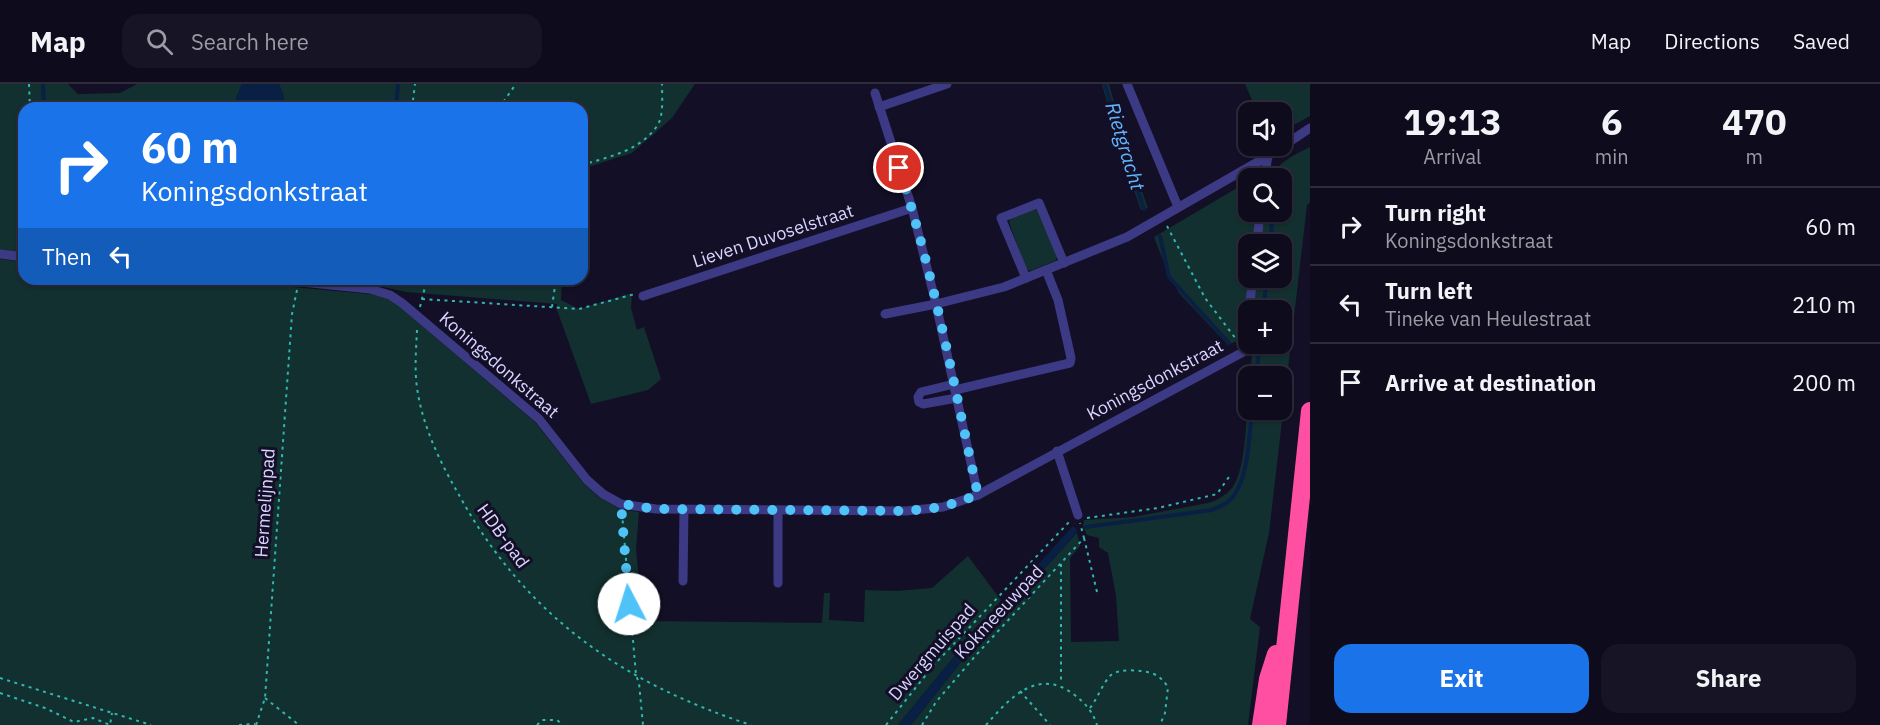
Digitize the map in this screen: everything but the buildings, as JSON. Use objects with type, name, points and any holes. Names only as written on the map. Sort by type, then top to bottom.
[{"type":"highway","points":[[1277,725],[1310,411]]},
{"type":"highway","points":[[1261,725],[1268,679],[1287,618]]},
{"type":"street","points":[[879,107],[947,84]]},
{"type":"street","points":[[1127,84],[1178,207]]},
{"type":"street","points":[[875,93],[912,208],[936,304],[978,495]]},
{"type":"street","points":[[1292,140],[1310,128]]},
{"type":"street","points":[[885,314],[1004,287],[1064,263],[1127,237],[1268,156]]},
{"type":"street","points":[[1266,168],[1268,156]]},
{"type":"street","points":[[1026,278],[1001,218],[1039,203],[1064,263]]},
{"type":"street","name":"Lieven Duvoselstraat","points":[[643,296],[912,208]]},
{"type":"street","points":[[0,254],[18,256]]},
{"type":"street","points":[[955,391],[1070,363],[1071,358],[1058,300],[1046,270]]},
{"type":"street","name":"Koningsdonkstraat","points":[[331,285],[381,291],[402,303],[539,419],[587,480],[603,494],[621,504],[656,509],[906,511],[943,507],[978,495],[1239,354]]},
{"type":"street","points":[[1058,452],[1078,517]]},
{"type":"street","points":[[683,581],[684,509]]},
{"type":"street","points":[[778,510],[778,583]]},
{"type":"path","points":[[29,84],[30,102]]},
{"type":"path","points":[[413,102],[415,84]]},
{"type":"path","points":[[503,102],[516,84]]},
{"type":"path","points":[[588,163],[632,149],[657,126],[660,117],[662,84]]},
{"type":"path","points":[[1163,218],[1205,298],[1238,342]]},
{"type":"path","name":"Hermelijnpad","points":[[255,724],[265,698],[292,314],[297,285]]},
{"type":"path","points":[[426,285],[422,299],[579,309],[632,293],[643,296]]},
{"type":"path","points":[[552,307],[554,285]]},
{"type":"path","name":"HDB-pad","points":[[418,316],[417,393],[425,421],[446,471],[477,529],[507,568],[557,621],[584,642],[636,675],[692,704],[751,725]]},
{"type":"path","points":[[1097,592],[1078,517],[1158,508],[1217,494],[1231,474]]},
{"type":"path","points":[[621,504],[636,675],[639,683],[643,725]]},
{"type":"path","name":"Dwergmuispad","points":[[886,725],[933,666],[1064,526],[1078,517]]},
{"type":"path","name":"Kokmeeuwpad","points":[[922,725],[936,702],[977,654],[1084,538]]},
{"type":"path","points":[[1061,564],[1061,685]]},
{"type":"path","points":[[1090,708],[1112,674],[1118,671],[1152,673],[1163,680],[1168,687],[1165,713],[1160,725]]},
{"type":"path","points":[[0,678],[151,725]]},
{"type":"path","points":[[986,725],[1020,691],[1036,685],[1049,684],[1061,685],[1090,708],[1097,725]]},
{"type":"path","points":[[1020,691],[1050,725]]},
{"type":"path","points":[[0,693],[45,708],[74,722],[93,718],[110,725],[112,713]]},
{"type":"path","points":[[265,698],[299,725]]},
{"type":"path","points":[[537,725],[542,720],[557,720],[563,725]]},
{"type":"path","points":[[239,725],[255,724]]},
{"type":"green space","points":[[0,84],[68,84],[78,94],[120,93],[137,84],[242,84],[234,102],[18,102],[18,254],[0,251]]},
{"type":"green space","points":[[279,84],[695,84],[672,118],[632,153],[588,167],[588,102],[283,102],[284,97]]},
{"type":"green space","points":[[1102,84],[1109,84],[1128,152],[1148,208],[1141,210],[1121,154]]},
{"type":"green space","points":[[1245,84],[1310,84],[1310,116],[1292,126],[1292,102],[1253,102]]},
{"type":"green space","points":[[1310,147],[1310,202],[1307,205],[1292,334],[1292,300],[1254,300],[1256,288],[1292,288],[1292,234],[1262,234],[1264,222],[1292,222],[1292,168],[1277,168]]},
{"type":"green space","points":[[1238,187],[1238,222],[1256,222],[1254,234],[1238,234],[1238,288],[1248,288],[1247,300],[1238,300],[1238,340],[1228,345],[1179,293],[1167,271],[1154,237]]},
{"type":"green space","points":[[1035,209],[1039,211],[1057,258],[1055,261],[1030,271],[1026,269],[1009,222]]},
{"type":"green space","points":[[0,259],[18,261],[18,285],[271,285],[380,295],[393,301],[535,422],[584,484],[600,498],[620,509],[639,512],[636,549],[643,621],[822,623],[824,593],[830,593],[829,620],[864,622],[865,590],[897,591],[932,588],[968,556],[1003,603],[958,652],[898,725],[0,725]]},
{"type":"green space","points":[[374,285],[562,285],[561,300],[579,309],[632,293],[631,308],[637,330],[644,327],[661,379],[648,390],[591,404],[557,310],[557,304],[406,292]]},
{"type":"green space","points":[[1248,354],[1290,354],[1288,366],[1251,366],[1252,355],[1248,356]]},
{"type":"green space","points":[[1247,420],[1282,420],[1269,533],[1250,619],[1260,627],[1248,725],[911,725],[972,648],[1077,533],[1080,546],[1070,558],[1071,642],[1119,641],[1116,596],[1108,553],[1099,547],[1099,538],[1087,535],[1083,527],[1084,520],[1133,517],[1208,503],[1222,497],[1237,480],[1243,457]]},
{"type":"water","points":[[242,84],[279,84],[284,97],[283,102],[234,102]]},
{"type":"water","points":[[1073,526],[1077,533],[972,648],[911,725],[898,725],[958,652]]},
{"type":"waterway","points":[[43,84],[44,102]]},
{"type":"waterway","points":[[396,102],[398,84]]},
{"type":"waterway","name":"Rietgracht","points":[[1105,84],[1144,209]]},
{"type":"waterway","points":[[1271,234],[1272,222]]},
{"type":"waterway","points":[[1160,236],[1169,277],[1229,343]]},
{"type":"waterway","points":[[1264,300],[1266,288]]},
{"type":"waterway","points":[[1257,366],[1259,354]]},
{"type":"waterway","points":[[1086,527],[1212,510],[1227,502],[1236,493],[1241,483],[1249,445],[1251,420]]},
{"type":"route","points":[[629,604],[621,504],[656,509],[871,512],[943,507],[978,495],[936,304],[912,208],[899,168]]}]
